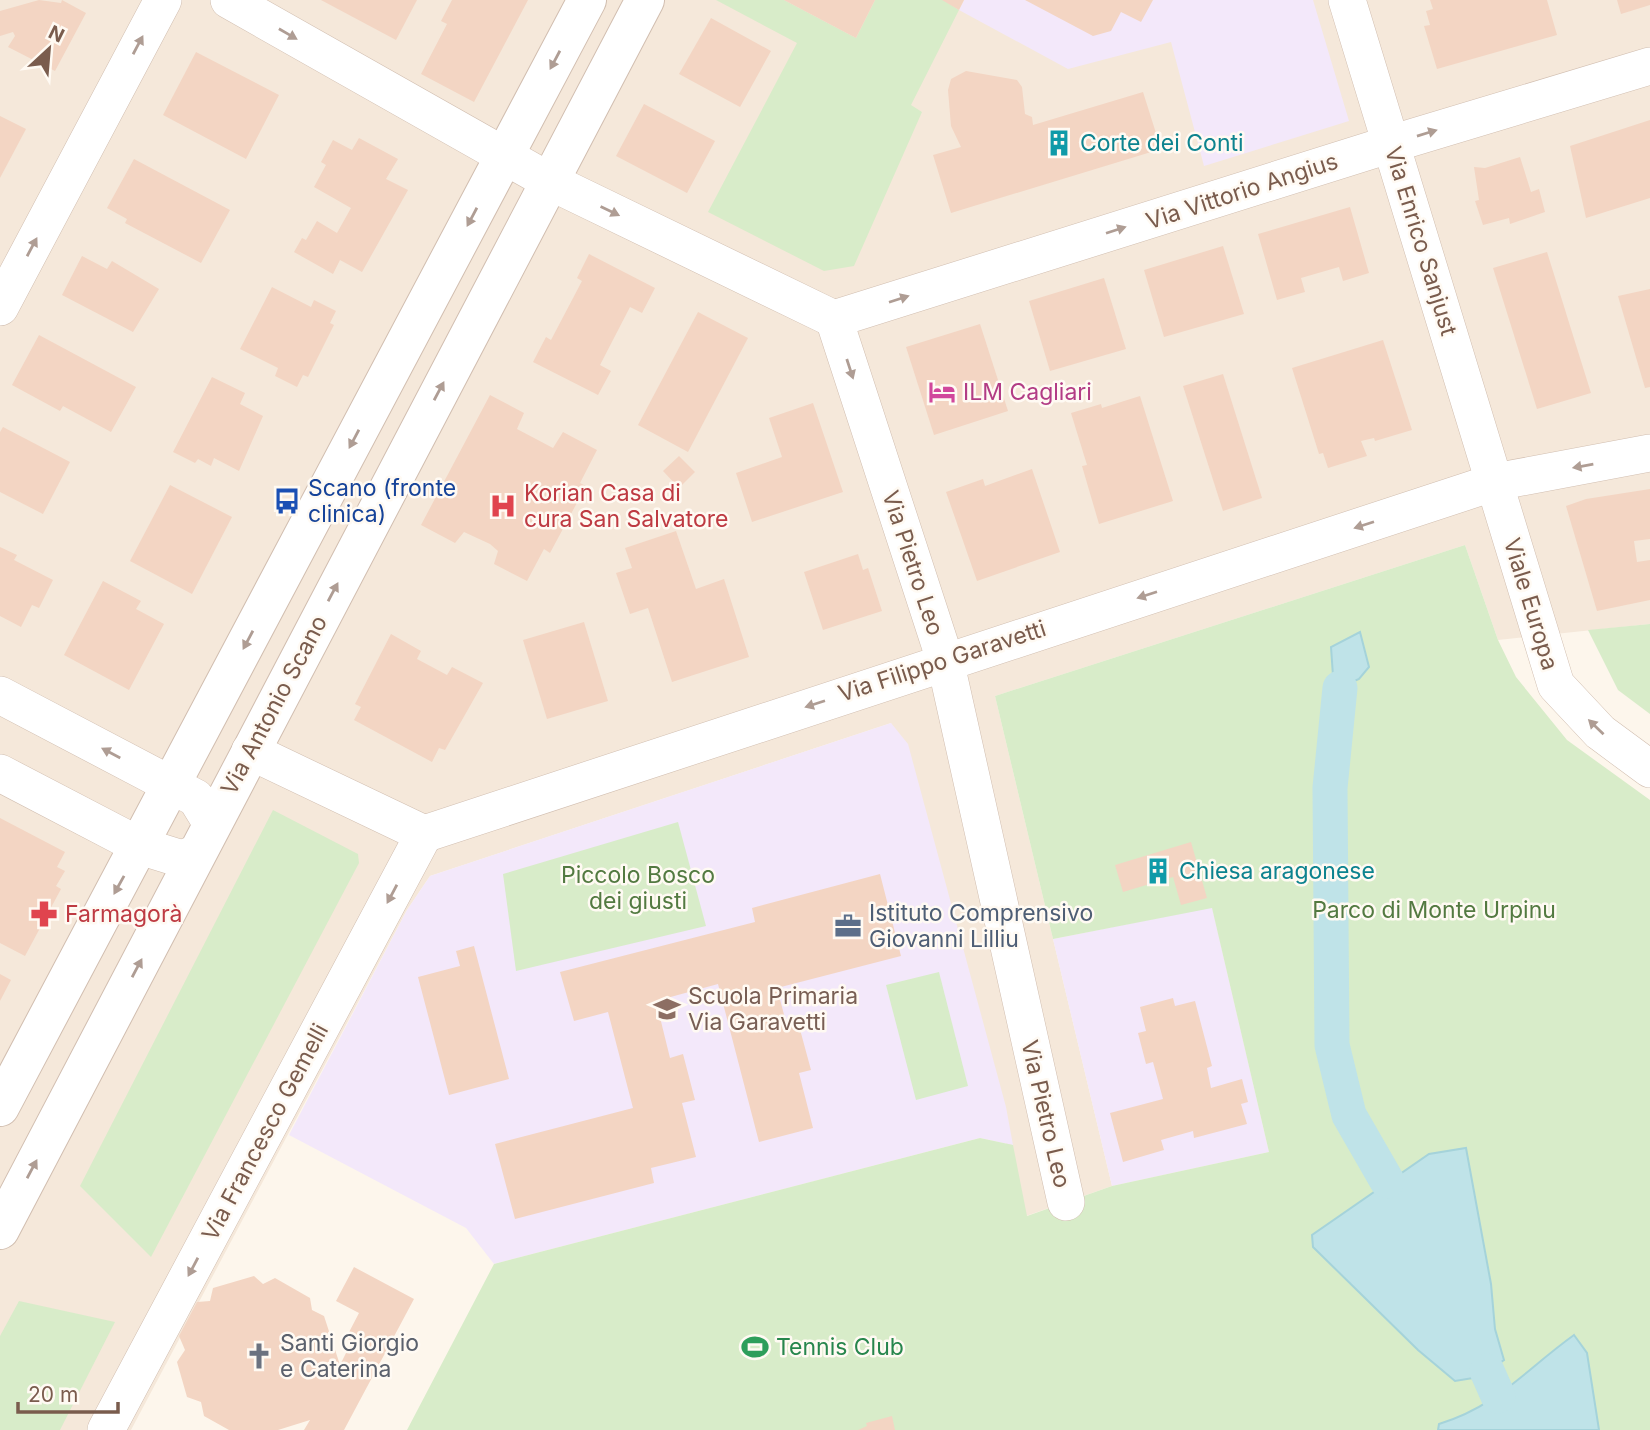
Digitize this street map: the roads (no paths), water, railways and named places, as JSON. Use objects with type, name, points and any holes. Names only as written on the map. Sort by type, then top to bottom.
[{"type":"street","points":[[0,307],[163,0]]},
{"type":"street","points":[[229,0],[549,181],[834,319]]},
{"type":"street","points":[[0,1107],[587,0]]},
{"type":"street","name":"Via Antonio Scano","points":[[0,1230],[645,0]]},
{"type":"street","name":"Via Enrico Sanjust","points":[[1347,0],[1494,482]]},
{"type":"street","name":"Via Vittorio Angius","points":[[834,319],[1391,144],[1650,66]]},
{"type":"street","name":"Via Pietro Leo","points":[[834,319],[945,660],[1066,1202]]},
{"type":"street","name":"Via Filippo Garavetti","points":[[424,834],[945,660],[1494,482],[1650,453]]},
{"type":"street","name":"Viale Europa","points":[[1494,482],[1556,685],[1600,732],[1650,769]]},
{"type":"street","points":[[0,695],[197,797],[205,839],[182,859],[140,846],[0,773]]},
{"type":"street","points":[[250,751],[424,834]]},
{"type":"street","name":"Via Francesco Gemelli","points":[[106,1430],[424,834]]},
{"type":"water","points":[[1360,632],[1369,667],[1359,679],[1334,690],[1331,647]]},
{"type":"water","points":[[1466,1148],[1491,1284],[1495,1329],[1504,1360],[1479,1377],[1455,1381],[1418,1350],[1313,1247],[1312,1235],[1429,1154]]},
{"type":"water","points":[[1574,1335],[1587,1353],[1599,1430],[1438,1430],[1439,1424],[1495,1397]]},
{"type":"waterway","points":[[1340,688],[1330,788],[1332,1045],[1349,1115],[1387,1181]]},
{"type":"waterway","points":[[1487,1371],[1498,1396]]},
{"type":"place","name":"Corte dei Conti","points":[[1059,143]]},
{"type":"place","name":"ILM Cagliari","points":[[942,392]]},
{"type":"place","name":"Scano (fronte clinica)","points":[[287,501]]},
{"type":"place","name":"Korian Casa di cura San Salvatore","points":[[503,506]]},
{"type":"place","name":"Chiesa aragonese","points":[[1158,871]]},
{"type":"place","name":"Farmagorà","points":[[44,914]]},
{"type":"place","name":"Istituto Comprensivo Giovanni Lilliu","points":[[848,926]]},
{"type":"place","name":"Scuola Primaria Via Garavetti","points":[[667,1009]]},
{"type":"place","name":"Tennis Club","points":[[755,1347]]},
{"type":"place","name":"Santi Giorgio e Caterina","points":[[259,1356]]},
{"type":"park label","name":"Piccolo Bosco dei giusti","points":[[638,888]]},
{"type":"park label","name":"Parco di Monte Urpinu","points":[[1434,910]]}]
